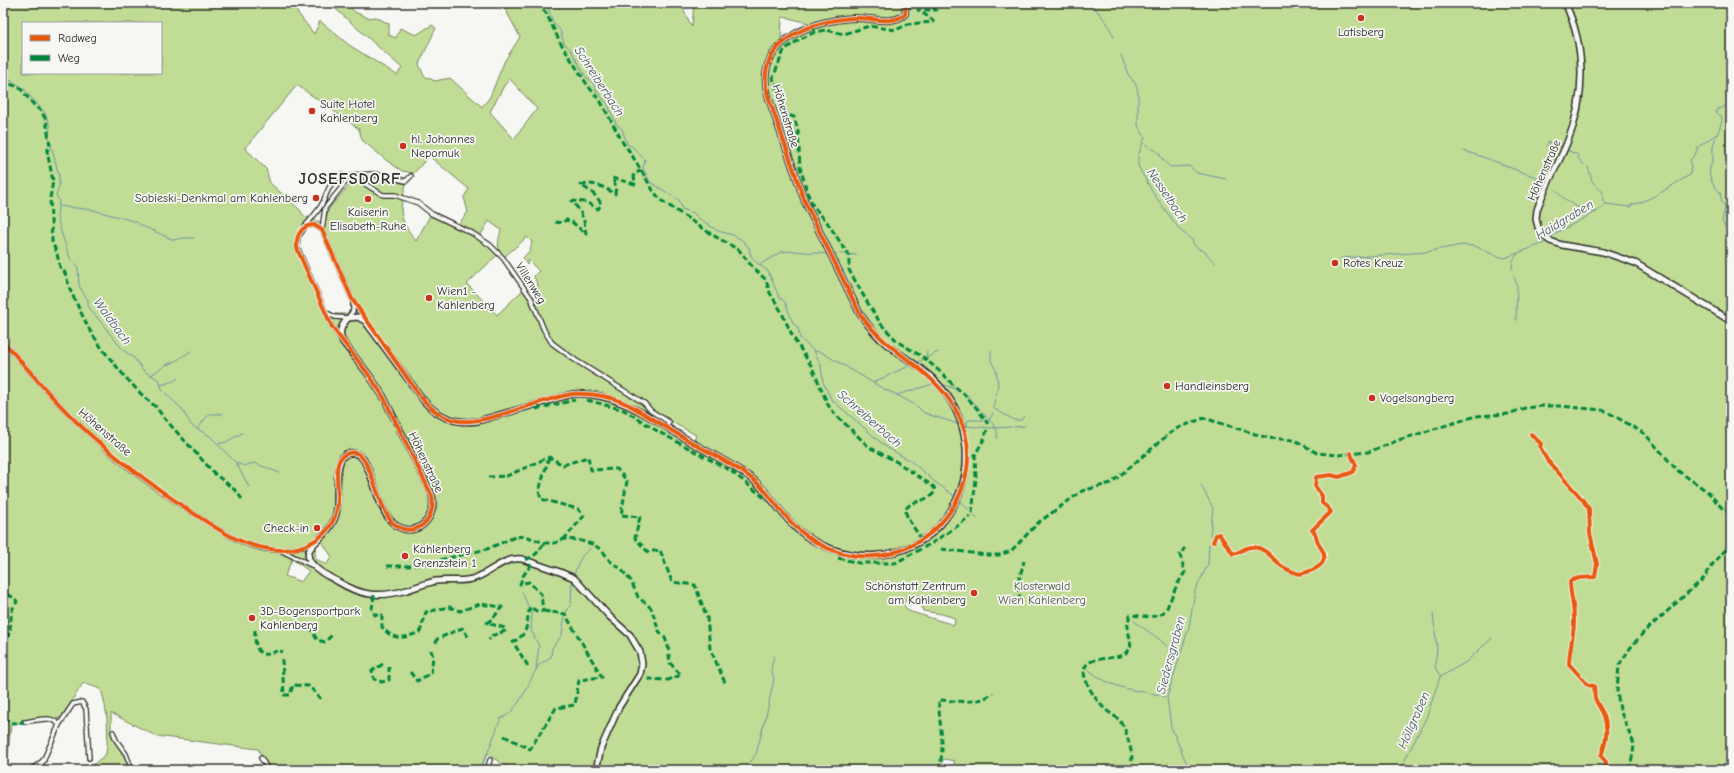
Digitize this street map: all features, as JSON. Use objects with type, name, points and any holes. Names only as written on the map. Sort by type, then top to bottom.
[{"type":"street","name":"Höhenstraße","points":[[666,427],[751,478],[762,487],[792,523],[807,536],[822,546],[844,554],[871,556],[890,554],[909,548],[935,530],[952,509],[961,491],[967,461],[961,421],[945,394],[932,379],[919,367],[885,343],[867,324],[860,314],[802,195],[767,92],[766,76],[772,56],[782,42],[800,31],[833,20],[859,18],[898,19],[905,14],[906,3]]},
{"type":"street","name":"Höhenstraße","points":[[1565,3],[1572,20],[1578,42],[1581,64],[1581,89],[1571,133],[1537,210],[1537,223],[1542,234],[1548,240],[1558,244],[1603,252],[1635,263],[1731,321]]},
{"type":"street","points":[[301,231],[318,210],[330,186],[336,178],[341,175],[346,177],[374,174],[406,181],[411,176]]},
{"type":"street","name":"Villenweg","points":[[352,176],[383,195],[395,195],[418,203],[432,214],[472,233],[490,245],[503,258],[533,300],[544,330],[552,342],[575,360],[644,403],[651,411],[669,422],[666,427]]},
{"type":"street","points":[[346,177],[345,183],[325,208],[322,230],[352,299],[424,401],[435,412],[449,419],[467,422],[478,421],[564,396],[586,394],[604,396],[622,402],[666,427]]},
{"type":"street","points":[[301,231],[306,226],[312,225],[322,230]]},
{"type":"street","name":"Höhenstraße","points":[[282,551],[300,548],[313,543],[328,530],[336,514],[339,498],[338,465],[342,457],[347,453],[356,453],[364,461],[390,520],[397,526],[409,529],[422,526],[429,520],[433,508],[431,492],[383,396],[369,375],[343,342],[332,326],[325,312],[297,247],[298,237],[301,231]]},
{"type":"street","points":[[343,342],[340,336],[340,330],[353,309],[352,299]]},
{"type":"street","points":[[325,312],[335,317],[360,318],[372,329]]},
{"type":"street","name":"Höhenstraße","points":[[3,342],[86,430],[149,482],[216,528],[242,542],[255,547],[282,551],[312,563],[350,589],[374,595],[400,592],[438,581],[470,580],[481,576],[513,559],[522,559],[570,576],[632,637],[639,649],[642,662],[639,676],[623,699],[616,713],[599,754],[596,770]]},
{"type":"street","name":"Höhenstraße","points":[[3,346],[9,349]]},
{"type":"street","points":[[312,563],[309,552],[313,543]]},
{"type":"street","points":[[39,770],[59,725],[73,704],[82,702],[85,706],[89,758]]},
{"type":"street","points":[[24,722],[51,719],[56,720],[59,725]]},
{"type":"street","points":[[113,732],[116,740],[126,754],[132,770]]},
{"type":"street","points":[[261,758],[268,770]]},
{"type":"street","points":[[31,770],[44,760]]},
{"type":"street","points":[[487,770],[490,760]]},
{"type":"green space","name":"Klosterwald Wien Kahlenberg","points":[[3,3],[290,3],[314,34],[320,21],[349,45],[397,75],[402,68],[329,3],[346,3],[355,12],[368,18],[376,17],[389,24],[389,35],[396,38],[400,28],[416,35],[432,25],[436,28],[419,64],[424,76],[435,81],[450,78],[482,107],[490,97],[504,62],[520,37],[502,3],[680,3],[692,27],[694,3],[1731,3],[1731,770],[952,770],[955,761],[944,759],[942,762],[943,770],[512,770],[487,754],[479,770],[271,770],[258,749],[156,736],[111,713],[111,731],[120,746],[119,748],[124,756],[129,770],[87,770],[106,754],[107,722],[101,689],[83,683],[61,718],[11,724],[8,754],[3,754]],"holes":[[[784,17],[809,24],[781,38],[782,18]],[[510,79],[537,109],[514,139],[490,112],[505,84]],[[297,85],[359,129],[362,140],[402,171],[414,173],[429,156],[469,189],[464,197],[468,212],[457,226],[480,236],[489,221],[501,230],[499,251],[504,257],[527,237],[532,242],[530,250],[523,258],[527,265],[528,260],[539,271],[534,276],[538,287],[537,295],[530,298],[524,289],[497,315],[467,284],[498,254],[476,236],[431,214],[416,241],[403,220],[401,208],[406,184],[364,175],[355,179],[331,206],[328,211],[325,224],[304,216],[300,210],[270,183],[266,169],[245,148]],[[312,226],[319,230],[322,234],[351,300],[351,309],[346,314],[333,314],[325,309],[297,243],[305,229]],[[668,420],[696,435],[694,441],[665,423]],[[321,540],[332,557],[326,565],[316,559],[315,550]],[[292,559],[309,571],[301,582],[285,576]],[[913,598],[921,605],[923,611],[955,618],[954,625],[908,611],[903,604],[907,599]]]},
{"type":"waterway","name":"Schreiberbach","points":[[540,3],[548,7],[552,20],[560,30],[564,43],[571,50],[585,76],[593,83],[596,90],[608,105],[616,124],[622,129],[627,144],[633,147],[645,160],[643,169],[650,182],[679,200],[682,209],[694,213],[697,217],[718,231],[733,235],[742,240],[749,248],[751,256],[756,262],[768,271],[779,297],[785,302],[793,323],[798,328],[800,338],[814,351],[821,365],[823,382],[831,399],[886,447],[911,461],[935,482],[956,497]]},
{"type":"waterway","name":"Nesselbach","points":[[1091,3],[1107,23],[1114,37]]},
{"type":"waterway","name":"Nesselbach","points":[[1121,55],[1128,74],[1136,85],[1138,93],[1138,126],[1145,137],[1138,156],[1138,166],[1153,193],[1180,230],[1192,240],[1194,245],[1200,250]]},
{"type":"waterway","name":"Waldbach","points":[[3,76],[22,87],[45,113],[50,126],[49,137],[59,176],[59,188],[56,195],[59,201],[57,217],[71,261],[78,267],[79,286],[88,300],[88,306],[123,350],[134,358],[144,371],[159,380],[162,390],[181,408],[192,426],[210,436],[235,462],[244,466],[254,463],[280,473]]},
{"type":"waterway","points":[[1731,100],[1729,100],[1723,108],[1717,109],[1716,112],[1722,117],[1722,120],[1713,145],[1713,160],[1710,167],[1712,181],[1720,192],[1722,203],[1725,207],[1722,221],[1726,229],[1726,239],[1731,251]]},
{"type":"waterway","name":"Haidgraben","points":[[1550,239],[1556,233],[1596,212],[1606,204],[1630,207],[1631,205],[1655,196],[1690,175],[1690,160],[1695,155],[1698,147],[1718,133]]},
{"type":"waterway","points":[[1546,146],[1549,142],[1562,147]]},
{"type":"waterway","points":[[1144,143],[1159,153],[1170,167],[1189,166],[1197,173],[1226,179]]},
{"type":"waterway","points":[[1567,150],[1578,155],[1578,158],[1584,165]]},
{"type":"waterway","points":[[1464,151],[1484,157],[1546,181]]},
{"type":"waterway","points":[[1588,167],[1592,181],[1603,192],[1603,201],[1605,203]]},
{"type":"waterway","points":[[1555,189],[1564,199],[1573,205],[1596,212]]},
{"type":"waterway","points":[[59,206],[93,210],[137,222],[140,225],[174,240],[194,238]]},
{"type":"waterway","name":"Haidgraben","points":[[1341,258],[1425,252],[1462,245],[1475,246],[1496,256],[1505,258],[1547,242]]},
{"type":"waterway","name":"Nesselbach","points":[[1200,249],[1205,252],[1215,263]]},
{"type":"waterway","points":[[759,265],[781,252],[793,251],[829,254]]},
{"type":"waterway","points":[[832,253],[857,255]]},
{"type":"waterway","points":[[1512,269],[1513,261],[1518,253]]},
{"type":"waterway","points":[[1514,277],[1517,285],[1516,320]]},
{"type":"waterway","points":[[991,350],[991,361],[996,370],[998,386],[993,408],[1014,420],[1021,420],[1024,416]]},
{"type":"waterway","points":[[151,375],[191,351]]},
{"type":"waterway","points":[[815,351],[821,352],[882,388],[917,406],[924,413],[958,424]]},
{"type":"waterway","points":[[926,358],[927,351]]},
{"type":"waterway","points":[[916,363],[938,352]]},
{"type":"waterway","points":[[874,382],[911,365]]},
{"type":"waterway","points":[[161,385],[174,381],[178,378]]},
{"type":"waterway","points":[[897,395],[933,384]]},
{"type":"waterway","points":[[941,384],[953,388],[958,392]]},
{"type":"waterway","points":[[965,393],[980,409]]},
{"type":"waterway","points":[[982,412],[997,430],[997,438]]},
{"type":"waterway","points":[[989,421],[993,413]]},
{"type":"waterway","points":[[198,428],[209,414],[223,414]]},
{"type":"waterway","points":[[967,426],[967,421],[984,420]]},
{"type":"waterway","points":[[965,426],[992,428],[1011,427]]},
{"type":"waterway","points":[[1014,427],[1025,426]]},
{"type":"waterway","points":[[218,444],[226,442],[242,433]]},
{"type":"waterway","points":[[236,463],[249,487]]},
{"type":"waterway","name":"Siedersgraben","points":[[1201,485],[1213,508],[1210,536]]},
{"type":"waterway","name":"Schreiberbach","points":[[959,499],[977,519]]},
{"type":"waterway","name":"Siedersgraben","points":[[1184,770],[1187,764],[1171,727],[1167,697],[1189,627],[1195,591],[1208,564],[1209,544]]},
{"type":"waterway","points":[[574,575],[582,557],[590,549]]},
{"type":"waterway","points":[[481,770],[501,718],[512,711],[517,705],[539,665],[551,657],[552,648],[562,635],[565,614],[571,604],[572,582]]},
{"type":"waterway","points":[[522,592],[532,615],[531,630],[539,646],[536,669]]},
{"type":"waterway","name":"Höllgraben","points":[[1433,614],[1437,648],[1435,667],[1440,676]]},
{"type":"waterway","points":[[1134,621],[1165,644],[1171,653],[1179,656]]},
{"type":"waterway","points":[[1731,632],[1731,647]]},
{"type":"waterway","name":"Höllgraben","points":[[1400,770],[1427,716],[1440,677],[1466,662],[1492,638]]},
{"type":"waterway","points":[[745,770],[756,754],[766,716],[774,679],[771,669],[774,655]]},
{"type":"waterway","points":[[1087,668],[1098,677],[1117,686],[1165,697]]},
{"type":"marked path","points":[[537,3],[546,13],[560,42],[588,86],[601,102],[623,143],[654,192],[662,201],[711,234],[739,250],[766,280],[770,293],[781,311],[793,337],[812,367],[828,405],[835,414],[869,447],[897,462],[934,487],[935,491],[932,495],[911,504],[905,510],[908,519],[922,540]]},
{"type":"marked path","points":[[812,28],[815,32],[826,30],[844,34],[869,26],[896,30],[908,24],[933,22],[933,20],[918,10],[936,10],[926,3]]},
{"type":"marked path","points":[[815,32],[797,41],[784,50],[773,78],[781,104],[788,115],[794,117],[798,130],[800,167],[813,206],[827,222],[849,256],[849,270],[881,324],[898,342],[923,357],[944,375],[963,393],[988,424]]},
{"type":"marked path","points":[[3,79],[10,84],[19,87],[41,111],[46,120],[50,146],[47,151],[53,181],[50,198],[52,241],[60,267],[65,273],[71,292],[89,329],[103,350],[126,378],[156,407],[164,418],[215,474],[235,490],[242,499]]},
{"type":"marked path","points":[[555,222],[562,223],[566,220],[572,222],[586,234],[584,221],[580,211],[572,201],[586,202],[598,209],[601,205],[596,196],[581,185],[591,184],[599,186],[615,194],[616,186],[612,178],[635,184],[634,175],[641,170]]},
{"type":"marked path","points":[[536,409],[575,400]]},
{"type":"marked path","points":[[587,400],[624,410],[659,432],[731,471],[767,500]]},
{"type":"marked path","points":[[941,549],[987,555],[999,555],[1011,551],[1039,522],[1082,491],[1111,483],[1169,434],[1178,428],[1204,418],[1268,438],[1295,440],[1317,453],[1338,455],[1368,452],[1399,440],[1476,416],[1508,414],[1525,408],[1543,406],[1602,410],[1645,434],[1677,470],[1708,492],[1721,507],[1731,515]]},
{"type":"marked path","points":[[972,513],[976,479],[975,455],[987,430]]},
{"type":"marked path","points":[[549,457],[539,491],[541,499],[578,509],[584,516],[564,539]]},
{"type":"marked path","points":[[488,477],[507,476],[549,457],[563,465],[588,457],[591,470],[617,469],[627,481],[621,515],[640,517],[635,538],[648,552],[660,550],[672,582],[695,585],[707,618],[710,648],[726,685]]},
{"type":"marked path","points":[[838,558],[859,563],[895,563],[932,543],[970,516]]},
{"type":"marked path","points":[[387,566],[411,566],[427,563],[487,549],[515,537],[525,536],[545,543],[555,543],[564,539],[578,540],[592,544],[602,550],[610,561],[621,569],[631,581],[638,597],[651,608],[659,631],[665,638],[668,646],[670,663],[681,675],[668,680],[645,679]]},
{"type":"marked path","points":[[526,560],[536,554],[545,543]]},
{"type":"marked path","points":[[1629,770],[1634,744],[1620,710],[1617,691],[1619,665],[1631,647],[1644,632],[1703,579],[1712,565],[1729,546]]},
{"type":"marked path","points":[[1130,770],[1132,761],[1131,752],[1124,727],[1118,719],[1098,702],[1088,685],[1084,675],[1084,670],[1086,665],[1090,662],[1119,656],[1128,651],[1131,645],[1128,631],[1130,615],[1150,617],[1160,615],[1166,610],[1177,585],[1185,572],[1180,555],[1184,549],[1183,548]]},
{"type":"marked path","points":[[1021,600],[1019,595],[1019,585],[1024,561]]},
{"type":"marked path","points":[[528,666],[513,642],[523,635],[525,631],[530,607],[538,612],[543,611],[541,594],[529,582],[520,584],[523,576],[533,562]]},
{"type":"marked path","points":[[3,587],[8,595],[15,598],[17,602],[14,605],[12,612],[10,632],[3,647]]},
{"type":"marked path","points":[[374,595],[372,609],[375,615],[382,615],[382,627],[386,632],[395,637],[404,637],[420,632],[426,612],[449,607],[460,611],[480,604],[502,607],[487,623],[505,628],[505,631],[491,636],[489,640]]},
{"type":"marked path","points":[[504,736],[530,749],[556,708],[575,705],[579,680],[602,677],[565,614],[543,611]]},
{"type":"marked path","points":[[310,626],[317,640],[325,642],[333,634]]},
{"type":"marked path","points":[[436,643],[437,639],[462,628],[469,638]]},
{"type":"marked path","points":[[255,630],[255,642],[259,651],[266,654],[278,650],[283,652]]},
{"type":"marked path","points":[[410,672],[417,681],[431,673],[433,656],[430,648]]},
{"type":"marked path","points":[[282,659],[284,695],[290,695],[293,685],[309,686],[321,699]]},
{"type":"marked path","points":[[383,664],[372,671],[374,679],[382,682],[389,680],[389,667]]},
{"type":"marked path","points":[[938,770],[942,753],[939,700],[974,701],[987,697],[993,693]]},
{"type":"marked path","points":[[3,718],[13,723],[24,722]]},
{"type":"cycle path","points":[[3,341],[58,403],[105,448],[175,501],[226,534],[258,547],[282,550],[305,546],[315,540],[324,534],[331,525],[336,514],[338,502],[338,464],[345,455],[350,453],[356,453],[362,457],[371,474],[383,507],[393,523],[401,528],[409,530],[416,529],[427,520],[431,513],[433,505],[432,496],[383,396],[369,375],[332,327],[298,251],[297,242],[299,234],[305,227],[314,225],[322,230],[352,299],[420,396],[430,407],[449,419],[460,421],[482,420],[572,394],[587,394],[615,399],[629,405],[744,473],[764,490],[796,527],[819,544],[845,554],[874,556],[902,550],[926,536],[946,518],[960,494],[967,468],[967,440],[957,412],[947,396],[923,372],[884,341],[860,314],[805,202],[768,96],[766,77],[769,61],[778,48],[804,29],[821,23],[854,18],[894,20],[905,14],[906,3]]},
{"type":"cycle path","points":[[1531,434],[1541,444],[1540,447],[1547,460],[1589,509],[1590,533],[1597,564],[1595,577],[1579,578],[1570,581],[1574,624],[1569,664],[1588,685],[1594,686],[1595,698],[1606,721],[1607,731],[1601,756],[1606,762],[1607,770]]},
{"type":"cycle path","points":[[1213,542],[1216,535],[1219,534],[1233,554],[1250,547],[1261,549],[1268,553],[1283,567],[1299,574],[1320,566],[1324,559],[1324,554],[1316,535],[1312,530],[1331,512],[1322,503],[1322,496],[1315,486],[1316,477],[1331,475],[1339,477],[1353,472],[1356,465],[1351,453]]},
{"type":"place","name":"Latisberg","points":[[1361,18]]},
{"type":"place","name":"Suite Hotel Kahlenberg","points":[[312,111]]},
{"type":"place","name":"hl. Johannes Nepomuk","points":[[403,146]]},
{"type":"place","name":"Sobieski-Denkmal am Kahlenberg","points":[[316,198]]},
{"type":"place","name":"Kaiserin Elisabeth-Ruhe","points":[[368,199]]},
{"type":"place","name":"Rotes Kreuz","points":[[1335,263]]},
{"type":"place","name":"Wien1 - Kahlenberg","points":[[429,298]]},
{"type":"place","name":"Handleinsberg","points":[[1167,386]]},
{"type":"place","name":"Vogelsangberg","points":[[1372,398]]},
{"type":"place","name":"Check-in","points":[[317,528]]},
{"type":"place","name":"Kahlenberg Grenzstein 1","points":[[405,556]]},
{"type":"place","name":"Schönstatt Zentrum am Kahlenberg","points":[[974,593]]},
{"type":"place","name":"3D-Bogensportpark Kahlenberg","points":[[252,618]]},
{"type":"district","name":"JOSEFSDORF","points":[[350,178]]}]
